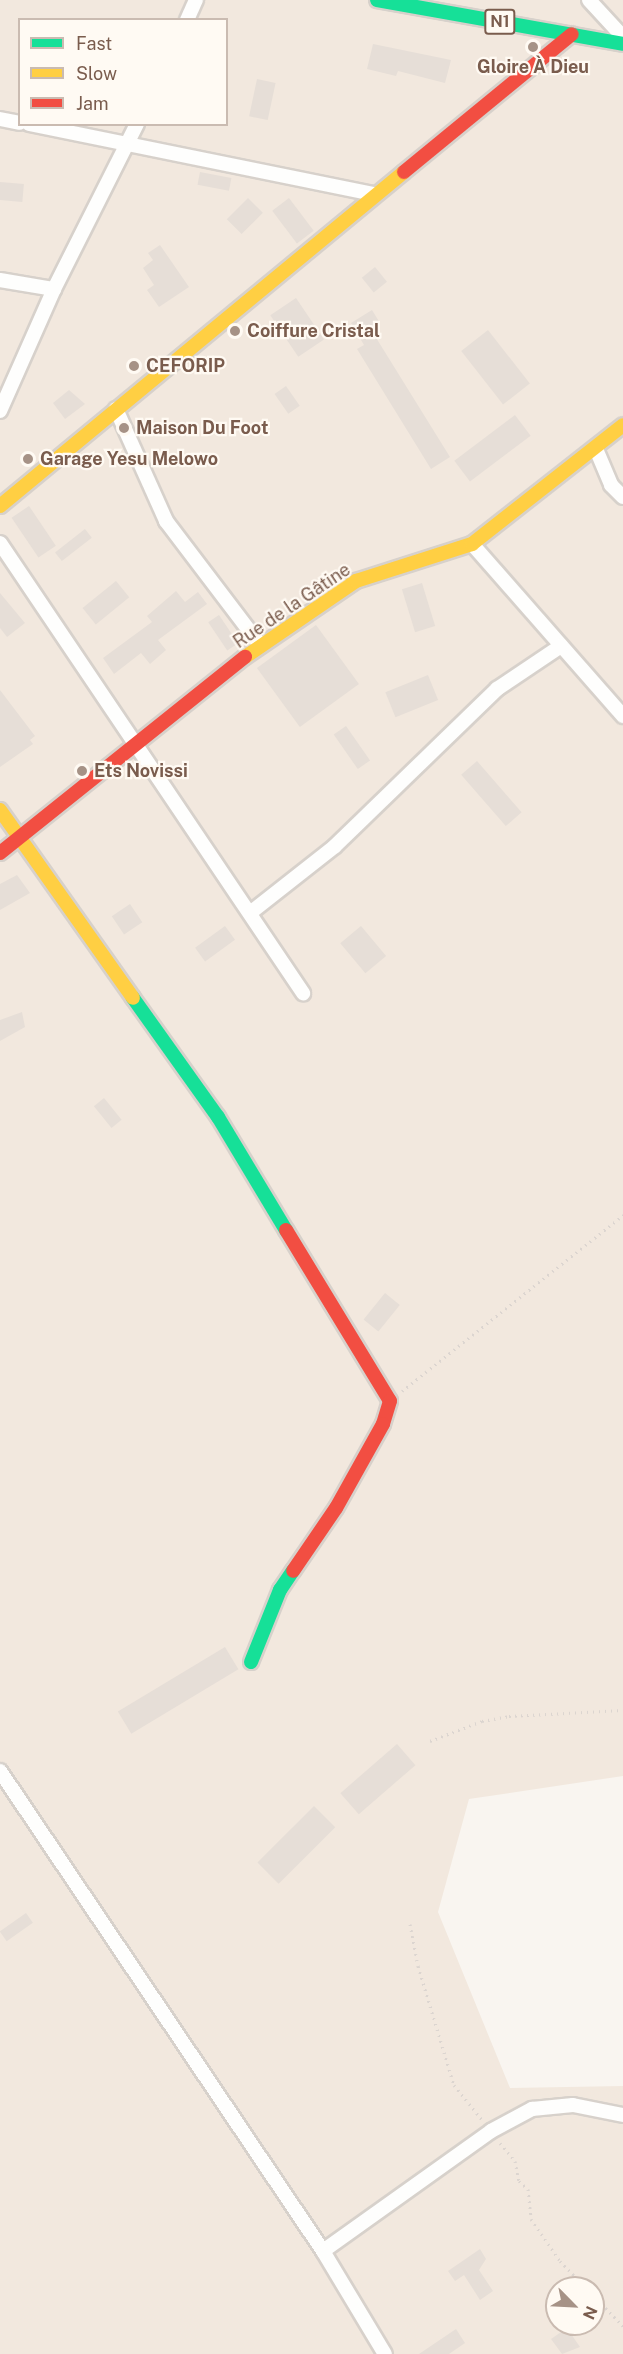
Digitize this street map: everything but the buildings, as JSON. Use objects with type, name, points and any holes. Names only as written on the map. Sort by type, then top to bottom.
[{"type":"main road","name":"N1","points":[[377,0],[623,44]]},
{"type":"main road","points":[[0,506],[374,194],[572,34]]},
{"type":"main road","name":"Rue de la Gâtine","points":[[0,853],[260,645],[356,581],[471,544],[623,425]]},
{"type":"main road","points":[[0,810],[218,1117],[390,1401],[383,1424],[336,1508],[280,1590],[251,1662]]},
{"type":"street","points":[[188,18],[196,0]]},
{"type":"street","points":[[590,0],[623,37]]},
{"type":"street","points":[[0,119],[18,123]]},
{"type":"street","points":[[40,126],[128,142],[374,194]]},
{"type":"street","points":[[0,411],[54,289],[136,126]]},
{"type":"street","points":[[0,280],[54,289]]},
{"type":"street","points":[[116,409],[166,521],[260,645]]},
{"type":"street","points":[[596,448],[611,485],[623,497]]},
{"type":"street","points":[[0,543],[303,993]]},
{"type":"street","points":[[471,544],[623,716]]},
{"type":"street","points":[[250,913],[335,846],[497,689],[561,646]]},
{"type":"street","points":[[0,1771],[324,2251],[385,2354]]},
{"type":"street","points":[[324,2251],[491,2132],[532,2109],[573,2105],[623,2115]]},
{"type":"path","points":[[390,1401],[623,1215]]},
{"type":"path","points":[[430,1741],[483,1721],[509,1716],[623,1710]]},
{"type":"path","points":[[410,1924],[418,1966],[454,2085],[515,2161],[519,2181],[528,2189],[531,2219],[560,2261],[574,2276]]},
{"type":"path","points":[[605,2307],[623,2326]]},
{"type":"shaded area","points":[[0,0],[623,0],[623,1776],[469,1799],[438,1912],[510,2088],[623,2086],[623,2354],[0,2354]]},
{"type":"traffic: fast","points":[[377,0],[623,44]]},
{"type":"traffic: fast","points":[[133,998],[218,1117],[286,1230]]},
{"type":"traffic: fast","points":[[251,1662],[280,1590],[293,1571]]},
{"type":"traffic: slow","points":[[0,506],[404,172]]},
{"type":"traffic: slow","points":[[245,657],[356,581],[472,544],[623,425]]},
{"type":"traffic: slow","points":[[0,810],[133,998]]},
{"type":"traffic: jam","points":[[404,172],[572,34]]},
{"type":"traffic: jam","points":[[0,853],[245,657]]},
{"type":"traffic: jam","points":[[286,1230],[390,1401],[383,1424],[336,1508],[293,1571]]},
{"type":"place","name":"Gloire À Dieu","points":[[533,47]]},
{"type":"place","name":"Coiffure Cristal","points":[[235,331]]},
{"type":"place","name":"CEFORIP","points":[[134,366]]},
{"type":"place","name":"Maison Du Foot","points":[[124,428]]},
{"type":"place","name":"Garage Yesu Melowo","points":[[28,459]]},
{"type":"place","name":"Ets Novissi","points":[[82,771]]}]
